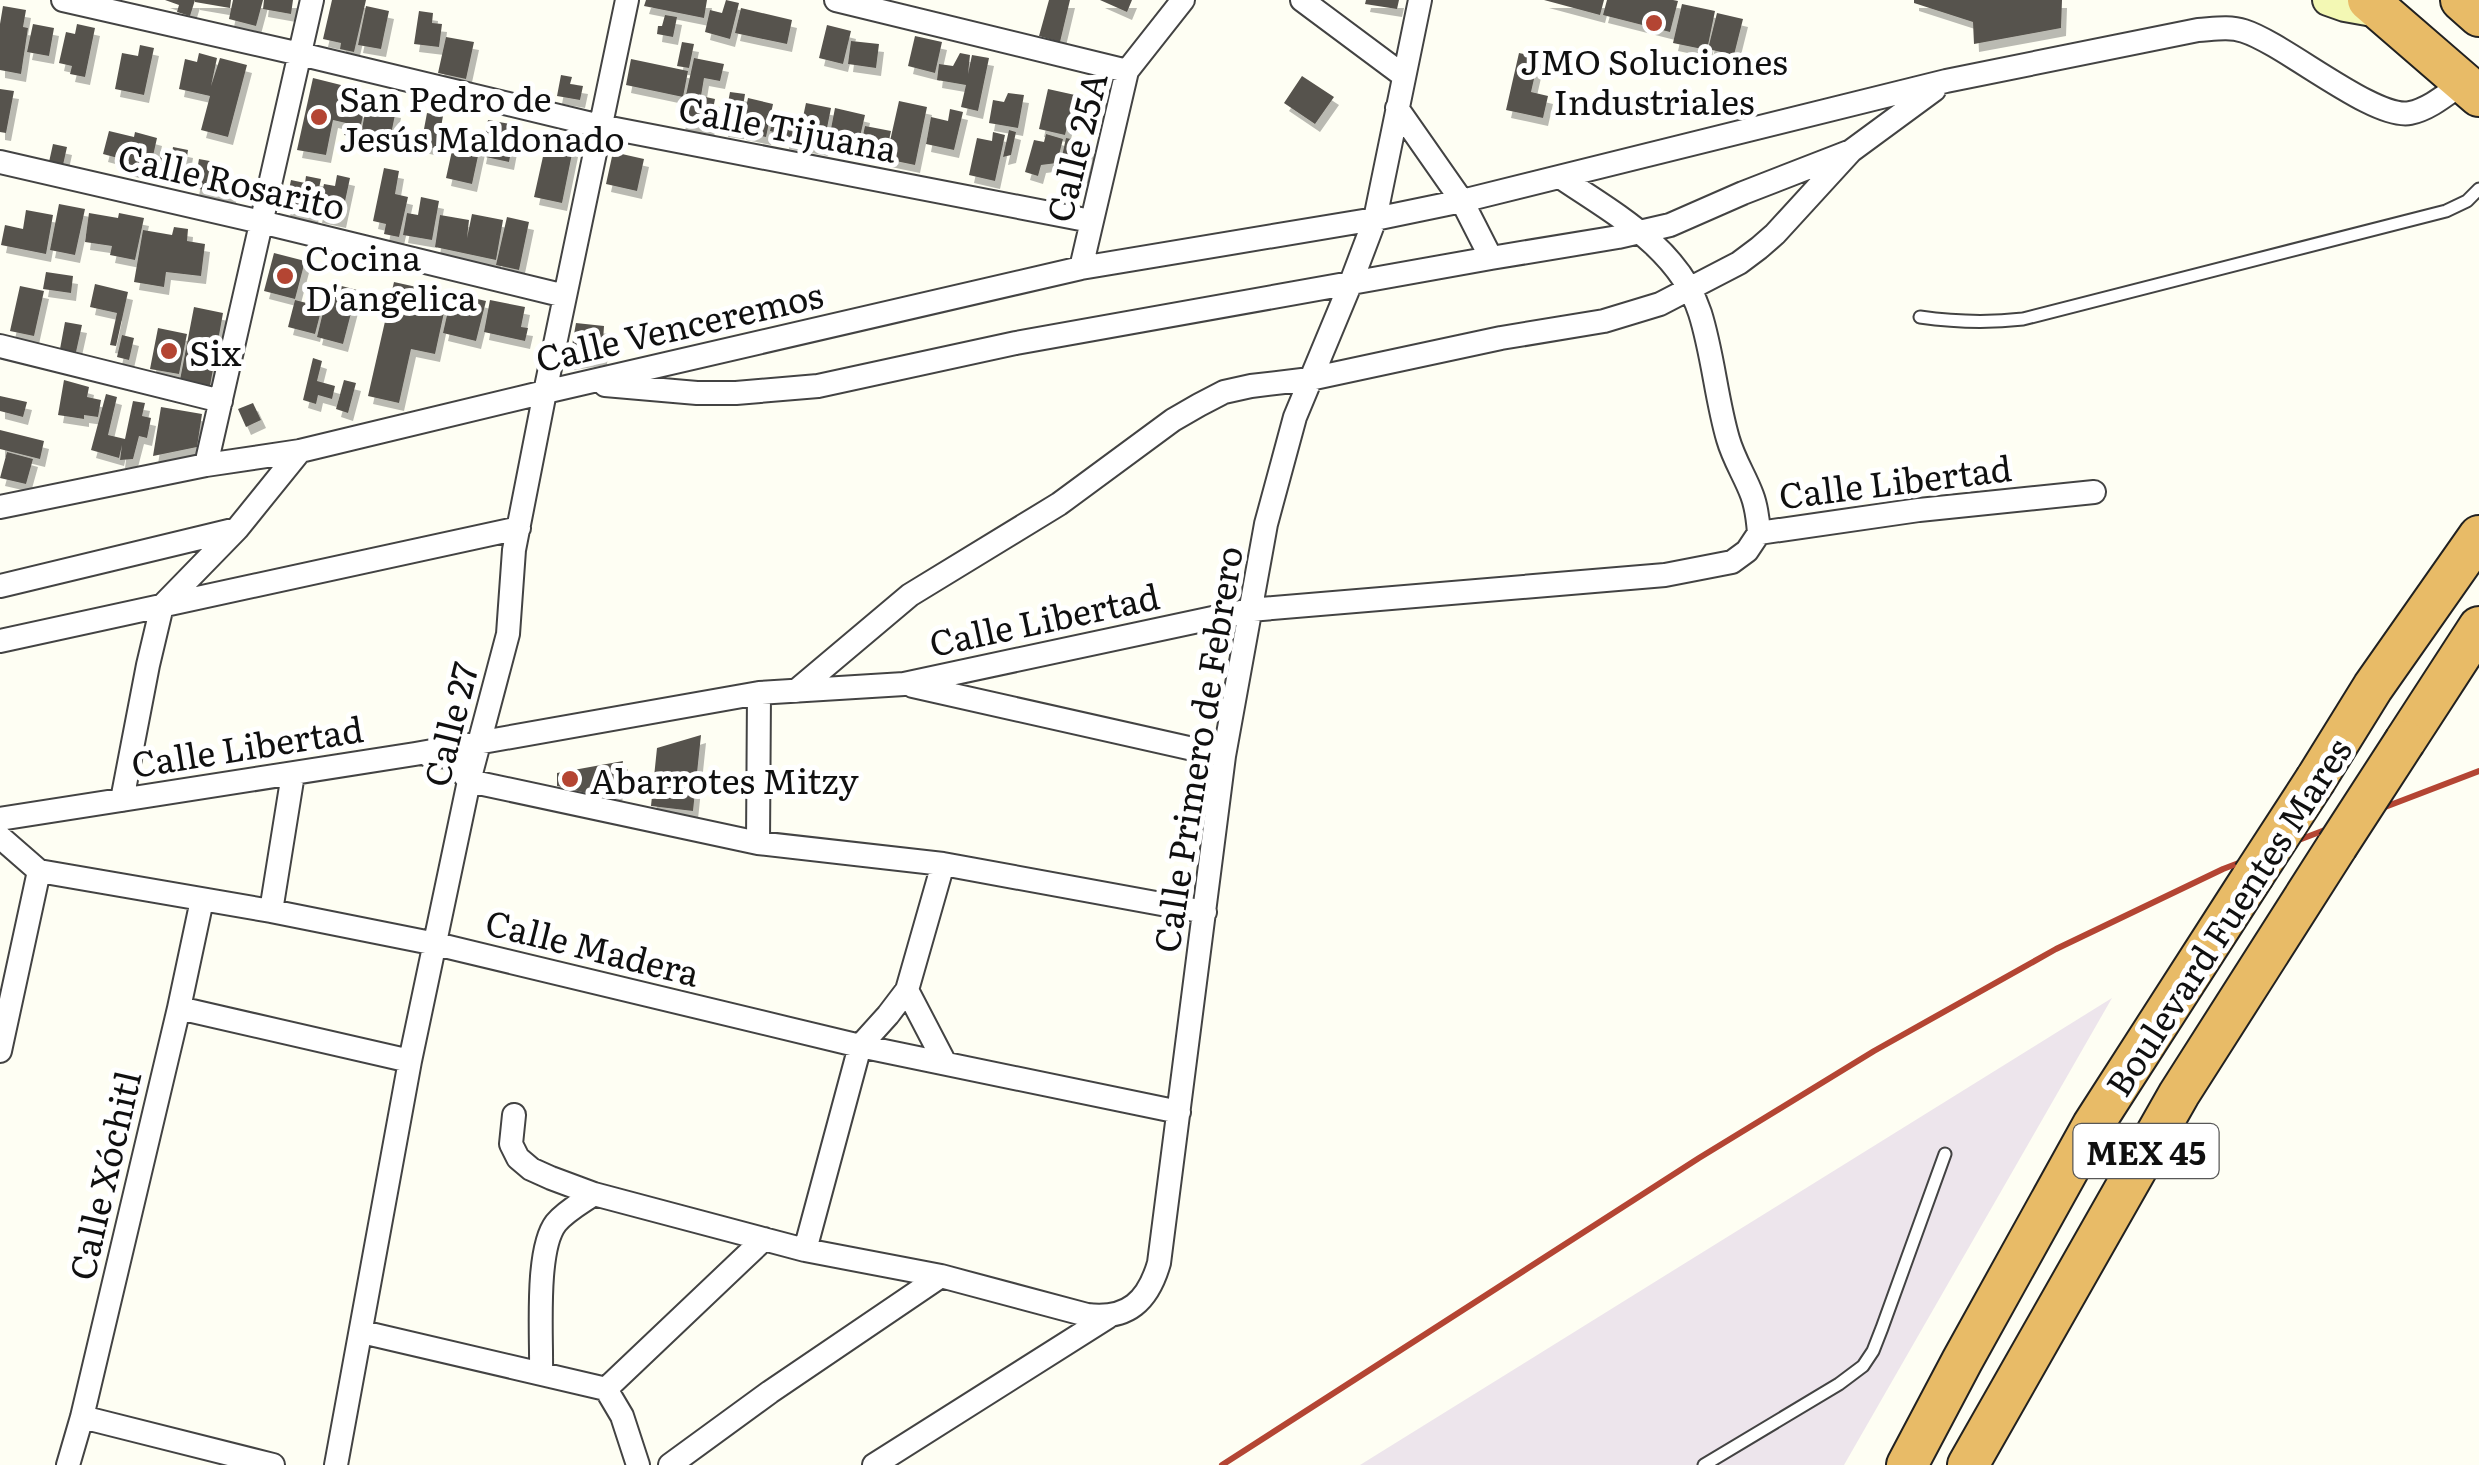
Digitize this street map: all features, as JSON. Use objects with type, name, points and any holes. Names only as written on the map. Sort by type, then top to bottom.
[{"type":"highway","points":[[2464,0],[2479,4]]},
{"type":"highway","points":[[2464,0],[2479,16]]},
{"type":"highway","points":[[2376,7],[2472,89]]},
{"type":"highway","name":"Boulevard Fuentes Mares","points":[[1908,1465],[2094,1125],[2373,687],[2479,536]]},
{"type":"highway","name":"Boulevard Fuentes Mares","points":[[1968,1465],[2179,1094],[2479,627]]},
{"type":"street","name":"Calle Tijuana","points":[[63,0],[600,126],[1091,221]]},
{"type":"street","points":[[206,465],[312,0]]},
{"type":"street","name":"Calle 27","points":[[336,1465],[410,1061],[469,781],[508,634],[512,566],[519,528],[627,0]]},
{"type":"street","points":[[836,0],[1128,71]]},
{"type":"street","name":"Calle 25A","points":[[1080,268],[1128,71],[1183,0]]},
{"type":"street","points":[[1302,0],[1404,76]]},
{"type":"street","name":"Calle Primero de Febrero","points":[[1108,1318],[1139,1301],[1153,1284],[1159,1263],[1224,756],[1266,524],[1295,418],[1374,219],[1420,0]]},
{"type":"street","points":[[2328,0],[2345,6],[2376,7]]},
{"type":"street","name":"Calle Venceremos","points":[[6,504],[300,451],[1080,268],[1462,202],[1946,81],[2198,30],[2242,30],[2392,112],[2408,114],[2472,89]]},
{"type":"street","points":[[796,691],[910,595],[1058,504],[1173,420],[1224,392],[1604,321],[1690,290],[1740,263],[1775,234],[1851,151],[1946,81]]},
{"type":"street","points":[[1397,108],[1462,202],[1491,258]]},
{"type":"street","points":[[583,383],[717,393],[818,386],[1016,344],[1641,232],[1670,225],[1851,151]]},
{"type":"street","name":"Calle Rosarito","points":[[0,162],[565,296]]},
{"type":"street","points":[[1560,177],[1641,232],[1690,290],[1707,337],[1728,438],[1752,492],[1759,533]]},
{"type":"street","points":[[0,346],[221,400]]},
{"type":"street","points":[[122,800],[162,606],[237,528],[300,451]]},
{"type":"street","name":"Calle Libertad","points":[[0,819],[414,754],[759,693],[904,684],[1250,610],[1666,575],[1732,562],[1747,552],[1759,533],[2094,492]]},
{"type":"street","points":[[0,586],[237,528]]},
{"type":"street","points":[[0,641],[519,528]]},
{"type":"street","points":[[904,684],[1224,756]]},
{"type":"street","points":[[758,844],[759,693]]},
{"type":"street","points":[[414,754],[450,757],[469,781],[758,844],[943,864],[1205,912]]},
{"type":"street","points":[[272,911],[292,774]]},
{"type":"street","points":[[0,837],[38,871],[0,1051]]},
{"type":"street","points":[[805,1250],[860,1046],[907,990],[943,864]]},
{"type":"street","name":"Calle Madera","points":[[38,871],[436,944],[860,1046],[1180,1112]]},
{"type":"street","name":"Calle Xóchitl","points":[[68,1465],[202,900]]},
{"type":"street","points":[[907,990],[945,1063]]},
{"type":"street","points":[[179,1008],[410,1061]]},
{"type":"street","points":[[514,1115],[512,1144],[518,1158],[541,1174],[594,1194],[805,1250],[941,1276],[1108,1318]]},
{"type":"street","points":[[541,1373],[548,1236],[558,1221],[594,1194]]},
{"type":"street","points":[[606,1389],[764,1239]]},
{"type":"street","points":[[670,1465],[941,1276]]},
{"type":"street","points":[[874,1465],[1108,1318]]},
{"type":"street","points":[[362,1332],[606,1389],[622,1416],[638,1465]]},
{"type":"street","points":[[82,1417],[273,1465]]},
{"type":"lane","points":[[1920,318],[1991,322],[2023,319],[2446,211],[2479,190]]},
{"type":"lane","points":[[1704,1465],[1839,1384],[1862,1366],[1882,1328],[1945,1154]]},
{"type":"shaded area","points":[[2112,998],[1844,1465],[1360,1465]]},
{"type":"building","points":[[165,0],[195,0],[190,16],[177,12],[179,5]]},
{"type":"building","points":[[195,0],[231,0],[230,8]]},
{"type":"building","points":[[233,0],[263,0],[256,26],[229,19]]},
{"type":"building","points":[[264,0],[293,0],[291,14],[263,9]]},
{"type":"building","points":[[332,0],[366,0],[354,52],[340,49],[341,43],[323,39]]},
{"type":"building","points":[[646,0],[707,0],[704,18],[644,6]]},
{"type":"building","points":[[726,0],[739,3],[730,39],[705,32],[710,10],[722,13]]},
{"type":"building","points":[[1049,0],[1070,0],[1060,42],[1039,36]]},
{"type":"building","points":[[1100,0],[1132,0],[1127,12]]},
{"type":"building","points":[[1366,0],[1399,0],[1397,9],[1365,4]]},
{"type":"building","points":[[1544,0],[1604,0],[1600,15]]},
{"type":"building","name":"JMO Soluciones Industriales","points":[[1607,0],[1678,1],[1670,32],[1603,15]]},
{"type":"building","points":[[1914,0],[2062,0],[2061,28],[1974,44],[1973,22]]},
{"type":"building","points":[[1682,4],[1715,11],[1707,50],[1673,43]]},
{"type":"building","points":[[3,6],[26,10],[23,27],[28,28],[21,74],[0,70]]},
{"type":"building","points":[[366,6],[389,11],[381,49],[358,45]]},
{"type":"building","points":[[741,8],[792,20],[787,44],[735,33]]},
{"type":"building","points":[[419,11],[433,13],[432,23],[442,24],[439,47],[414,44]]},
{"type":"building","points":[[1717,13],[1743,19],[1734,55],[1708,49]]},
{"type":"building","points":[[665,15],[677,17],[673,37],[657,34]]},
{"type":"building","points":[[33,24],[54,28],[49,56],[27,52]]},
{"type":"building","points":[[77,24],[95,28],[85,77],[70,74],[72,66],[59,63],[66,32],[75,34]]},
{"type":"building","points":[[827,25],[851,31],[843,64],[819,58]]},
{"type":"building","points":[[915,36],[942,42],[935,73],[908,66]]},
{"type":"building","points":[[446,37],[474,42],[466,79],[438,73]]},
{"type":"building","points":[[851,41],[879,44],[876,68],[848,64]]},
{"type":"building","points":[[682,42],[694,44],[689,68],[677,66]]},
{"type":"building","points":[[140,45],[154,48],[144,95],[115,89],[122,53],[138,56]]},
{"type":"building","points":[[199,53],[217,58],[211,86],[220,58],[247,65],[228,137],[201,130],[210,96],[179,89],[185,59],[197,62]]},
{"type":"building","points":[[960,53],[970,55],[968,74],[972,55],[989,58],[978,111],[961,107],[966,85],[937,80],[939,64],[953,66]]},
{"type":"building","points":[[1519,53],[1539,57],[1531,92],[1548,96],[1543,118],[1506,110]]},
{"type":"building","points":[[694,58],[724,64],[720,81],[704,78],[701,96],[715,99],[709,129],[680,123]]},
{"type":"building","points":[[631,59],[688,71],[683,97],[626,85]]},
{"type":"building","points":[[561,75],[572,77],[570,84],[583,86],[580,100],[557,96]]},
{"type":"building","points":[[1302,76],[1334,97],[1315,124],[1284,103]]},
{"type":"building","name":"San Pedro de Jesús Maldonado","points":[[313,78],[341,85],[340,90],[354,93],[350,108],[364,111],[358,138],[344,135],[346,123],[333,120],[326,155],[297,150]]},
{"type":"building","points":[[0,89],[14,91],[6,133],[0,132]]},
{"type":"building","points":[[1048,89],[1075,95],[1065,135],[1039,129]]},
{"type":"building","points":[[369,92],[387,95],[384,108],[396,110],[389,144],[360,139]]},
{"type":"building","points":[[730,92],[745,94],[739,131],[723,129]]},
{"type":"building","points":[[1008,93],[1024,95],[1018,128],[989,123],[993,100],[1004,102]]},
{"type":"building","points":[[748,98],[773,104],[766,137],[741,132]]},
{"type":"building","points":[[899,101],[927,107],[915,165],[886,159]]},
{"type":"building","points":[[806,103],[831,108],[823,148],[784,141],[785,135],[770,131],[775,110],[803,117]]},
{"type":"building","points":[[835,108],[865,115],[859,141],[830,134]]},
{"type":"building","points":[[950,109],[963,112],[954,150],[926,144],[931,117],[948,121]]},
{"type":"building","points":[[427,113],[443,116],[437,149],[421,145]]},
{"type":"building","points":[[488,120],[516,125],[509,162],[481,156]]},
{"type":"building","points":[[865,126],[891,131],[888,145],[862,140]]},
{"type":"building","points":[[1009,130],[1016,132],[1011,155],[1003,157]]},
{"type":"building","points":[[109,131],[157,138],[149,174],[127,168],[129,161],[103,154]]},
{"type":"building","points":[[993,132],[1005,135],[995,181],[969,175],[977,138],[992,141]]},
{"type":"building","points":[[1046,134],[1063,139],[1057,163],[1041,165],[1038,176],[1025,172],[1034,140],[1044,142]]},
{"type":"building","points":[[455,137],[481,142],[472,184],[446,178]]},
{"type":"building","points":[[1066,138],[1092,143],[1085,176],[1059,170]]},
{"type":"building","points":[[546,143],[573,149],[562,203],[534,197]]},
{"type":"building","points":[[53,144],[67,147],[63,165],[49,162]]},
{"type":"building","points":[[173,147],[188,150],[184,176],[158,172],[161,152],[172,154]]},
{"type":"building","points":[[613,152],[644,159],[637,191],[606,184]]},
{"type":"building","points":[[199,159],[215,162],[212,178],[233,182],[231,195],[194,188]]},
{"type":"building","points":[[384,168],[399,171],[395,194],[408,197],[399,237],[384,234],[386,224],[373,221]]},
{"type":"building","points":[[337,175],[350,178],[341,220],[317,215],[324,184],[335,186]]},
{"type":"building","points":[[306,176],[321,179],[313,215],[285,209],[291,180],[305,183]]},
{"type":"building","points":[[421,197],[439,201],[432,240],[403,235],[407,213],[418,215]]},
{"type":"building","points":[[59,204],[85,209],[75,255],[50,250]]},
{"type":"building","points":[[26,210],[53,215],[46,254],[1,245],[5,225],[23,229]]},
{"type":"building","points":[[89,213],[144,218],[135,260],[110,255],[112,246],[85,242]]},
{"type":"building","points":[[472,214],[503,220],[496,260],[435,247],[440,215],[469,220],[467,238]]},
{"type":"building","points":[[507,217],[529,222],[519,270],[496,265]]},
{"type":"building","points":[[174,227],[188,229],[187,241],[205,244],[201,276],[166,272],[164,287],[134,282],[143,230],[172,235]]},
{"type":"building","name":"Cocina D'angelica","points":[[274,253],[305,261],[295,299],[264,291]]},
{"type":"building","points":[[46,272],[73,276],[71,293],[43,289]]},
{"type":"building","points":[[394,282],[448,294],[435,354],[411,349],[399,403],[368,396]]},
{"type":"building","points":[[330,283],[357,290],[343,344],[317,337]]},
{"type":"building","points":[[95,284],[128,292],[116,346],[110,345],[117,313],[90,307]]},
{"type":"building","points":[[20,286],[44,291],[34,336],[10,331]]},
{"type":"building","points":[[452,293],[486,301],[476,341],[443,333]]},
{"type":"building","points":[[295,300],[322,307],[315,334],[288,327]]},
{"type":"building","points":[[490,300],[525,307],[521,327],[528,328],[525,341],[484,332]]},
{"type":"building","points":[[194,307],[223,313],[210,386],[180,380]]},
{"type":"building","points":[[65,322],[82,325],[76,352],[60,349]]},
{"type":"building","points":[[576,323],[604,326],[602,357],[569,362]]},
{"type":"building","name":"Six","points":[[158,328],[187,334],[179,374],[150,369]]},
{"type":"building","points":[[122,335],[134,338],[129,360],[117,357]]},
{"type":"building","points":[[313,358],[322,361],[317,381],[335,386],[332,399],[318,395],[316,404],[303,400]]},
{"type":"building","points":[[64,380],[89,387],[87,397],[101,400],[98,417],[58,415]]},
{"type":"building","points":[[344,380],[356,383],[348,413],[336,409]]},
{"type":"building","points":[[106,394],[117,397],[108,435],[125,439],[133,401],[145,403],[142,416],[151,418],[147,438],[139,436],[133,459],[120,460],[122,445],[119,458],[91,450]]},
{"type":"building","points":[[0,396],[27,402],[23,417],[0,411]]},
{"type":"building","points":[[253,403],[261,420],[246,427],[238,409]]},
{"type":"building","points":[[161,407],[202,414],[197,447],[153,456]]},
{"type":"building","points":[[0,430],[44,441],[40,459],[0,449]]},
{"type":"building","points":[[7,452],[33,459],[26,484],[0,478]]},
{"type":"building","points":[[701,735],[693,811],[651,806],[657,748]]},
{"type":"building","points":[[623,761],[616,800],[557,786],[557,773]]},
{"type":"railway","points":[[1222,1465],[1699,1158],[1874,1051],[2056,949],[2223,869],[2479,771]]},
{"type":"place","name":"JMO Soluciones Industriales","points":[[1654,23]]},
{"type":"place","name":"San Pedro de Jesús Maldonado","points":[[319,117]]},
{"type":"place","name":"Cocina D'angelica","points":[[285,276]]},
{"type":"place","name":"Six","points":[[169,351]]},
{"type":"place","name":"Abarrotes Mitzy","points":[[570,779]]}]
